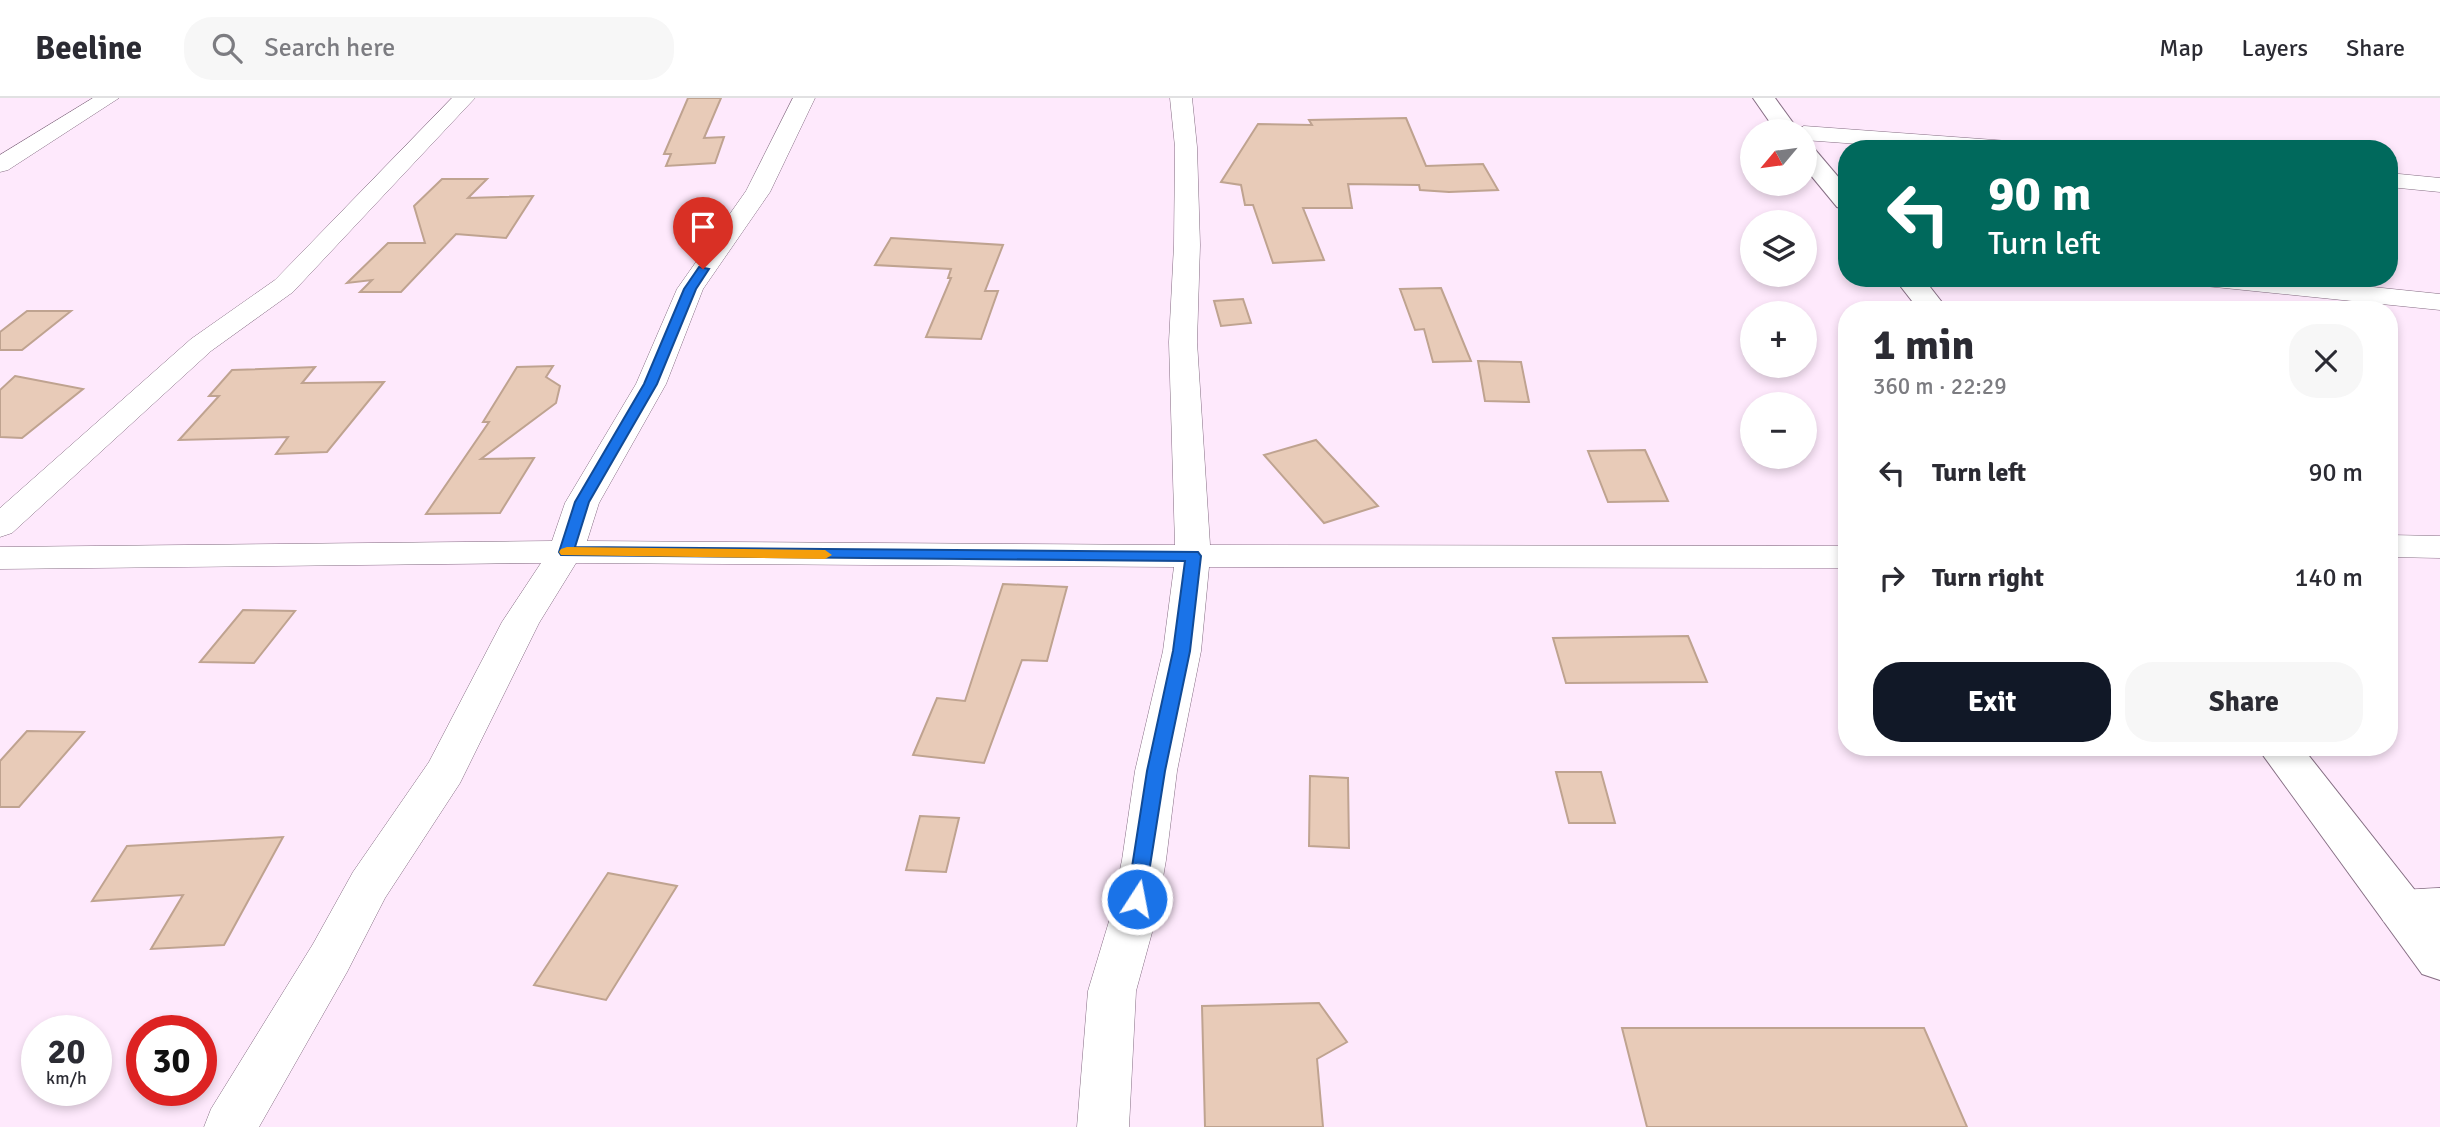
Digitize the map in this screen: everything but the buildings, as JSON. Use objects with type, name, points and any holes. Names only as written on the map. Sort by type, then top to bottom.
[{"type":"main road","points":[[1764,98],[1779,119]]},
{"type":"main road","points":[[1817,167],[1838,192]]},
{"type":"main road","points":[[1915,287],[1927,301]]},
{"type":"main road","points":[[2285,756],[2420,908],[2440,958]]},
{"type":"street","points":[[0,164],[108,98]]},
{"type":"street","points":[[0,526],[201,345],[290,280],[464,98]]},
{"type":"street","points":[[230,1127],[330,958],[369,885],[444,772],[521,622],[566,552],[582,502],[651,384],[690,289],[758,192],[804,98]]},
{"type":"street","points":[[1103,1127],[1112,991],[1133,918],[1144,860],[1156,771],[1182,651],[1193,556],[1183,342],[1187,245],[1186,147],[1181,98]]},
{"type":"street","points":[[1817,134],[1899,140]]},
{"type":"street","points":[[2398,181],[2440,185]]},
{"type":"street","points":[[2293,287],[2440,302]]},
{"type":"street","points":[[2398,546],[2440,547]]},
{"type":"street","points":[[0,558],[566,552],[1838,557]]},
{"type":"slow traffic","points":[[567,552],[825,555]]},
{"type":"route","points":[[703,269],[690,289],[651,384],[582,502],[566,552],[1193,556],[1182,651],[1156,771],[1137,899]]}]
